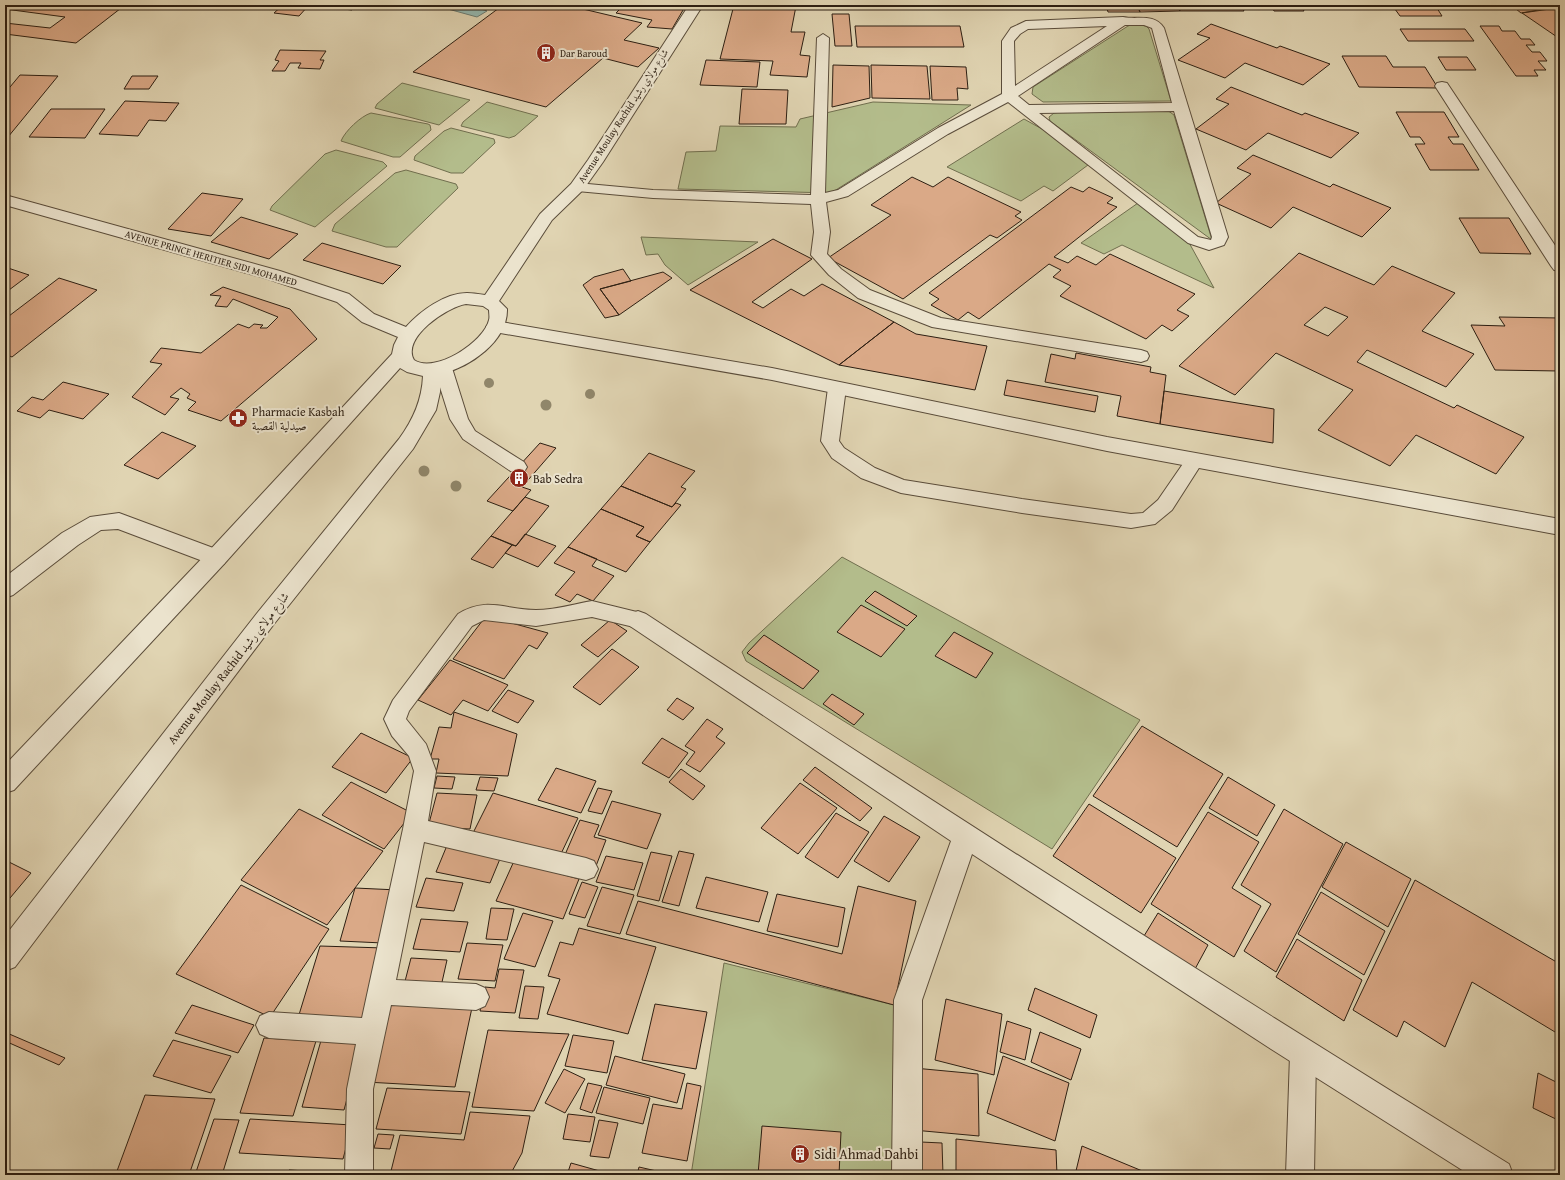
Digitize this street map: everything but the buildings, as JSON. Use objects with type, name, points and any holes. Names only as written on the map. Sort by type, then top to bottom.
[{"type":"street","name":"Avenue Moulay Rachid شارع مولاي رشيد","points":[[490,301],[546,217],[577,187],[595,162],[696,5]]},
{"type":"street","points":[[1442,86],[1560,266]]},
{"type":"street","name":"AVENUE PRINCE HERITIER SIDI MOHAMED","points":[[5,200],[295,282],[343,298],[368,318],[409,335]]},
{"type":"street","points":[[5,782],[216,558],[400,357],[400,350],[409,335],[421,323],[453,301],[466,298],[479,298],[490,301],[500,311],[500,318],[485,341],[471,353],[438,369],[418,369],[407,364],[400,357]]},
{"type":"street","points":[[495,327],[772,374],[1107,444],[1560,527]]},
{"type":"street","name":"Avenue Moulay Rachid شارع مولاي رشيد","points":[[5,958],[266,618],[420,425],[429,406],[438,369]]},
{"type":"street","points":[[5,589],[70,539],[97,523],[119,521],[216,558]]},
{"type":"street","points":[[638,620],[965,837],[1303,1055],[1498,1175]]},
{"type":"street","points":[[906,1175],[908,1000],[965,837]]},
{"type":"lane","points":[[577,187],[653,194],[818,200],[843,193],[943,131],[1009,96],[1123,21]]},
{"type":"lane","points":[[1123,21],[1150,21],[1155,24],[1158,28],[1180,107],[1220,237],[1218,242],[1215,244],[1206,245],[1193,240],[1009,96],[1008,41],[1016,29],[1026,25],[1123,21]]},
{"type":"lane","points":[[823,38],[818,154],[818,200],[822,232],[819,255],[835,272],[864,294],[938,323],[1141,356]]},
{"type":"lane","points":[[1026,109],[1180,107]]},
{"type":"lane","points":[[438,369],[459,419],[469,435],[518,467]]},
{"type":"lane","points":[[837,388],[830,441],[838,453],[868,473],[900,486],[1092,515],[1131,520],[1148,519],[1165,505],[1195,460]]},
{"type":"lane","points":[[359,1175],[360,1090],[415,828],[425,771],[418,751],[400,729],[395,719],[401,706],[465,620],[473,615],[484,612],[536,618],[592,609],[638,620]]},
{"type":"lane","points":[[415,828],[586,869]]},
{"type":"lane","points":[[380,992],[476,997]]},
{"type":"lane","points":[[269,1025],[371,1032]]},
{"type":"lane","points":[[1300,1175],[1303,1055]]},
{"type":"green space","points":[[1134,24],[1146,26],[1149,29],[1171,101],[1043,102],[1032,94],[1033,87],[1128,26]]},
{"type":"green space","points":[[402,83],[470,100],[439,125],[375,108],[377,104]]},
{"type":"green space","points":[[487,102],[538,116],[515,136],[509,138],[461,126],[463,122]]},
{"type":"green space","points":[[873,102],[971,105],[831,193],[678,189],[686,152],[716,151],[720,126],[796,127],[800,119]]},
{"type":"green space","points":[[1167,110],[1174,115],[1212,240],[1050,121],[1049,117],[1054,113],[1061,112]]},
{"type":"green space","points":[[371,113],[428,124],[430,125],[431,130],[400,157],[393,157],[341,141],[354,124]]},
{"type":"green space","points":[[1024,119],[1060,139],[1092,162],[1053,191],[1044,186],[1021,201],[947,167]]},
{"type":"green space","points":[[451,128],[494,139],[495,143],[463,173],[451,173],[414,160],[415,156],[444,131]]},
{"type":"green space","points":[[336,150],[383,162],[387,166],[315,227],[270,210],[272,206],[325,154]]},
{"type":"green space","points":[[406,170],[456,184],[458,188],[397,247],[386,247],[332,231],[335,224],[395,173]]},
{"type":"green space","points":[[1138,203],[1187,239],[1214,288],[1122,245],[1104,254],[1081,243]]},
{"type":"green space","points":[[641,237],[758,242],[688,285],[665,265],[658,254],[646,255]]},
{"type":"green space","points":[[842,557],[1140,720],[1052,849],[746,661],[742,652],[749,643]]},
{"type":"green space","points":[[724,963],[894,1005],[894,1175],[691,1175]]},
{"type":"water","points":[[453,5],[469,5],[487,11],[477,17],[448,9]]},
{"type":"place","name":"Dar Baroud","points":[[546,53]]},
{"type":"place","name":"Pharmacie Kasbah صيدلية القصبة","points":[[238,418]]},
{"type":"place","name":"Bab Sedra","points":[[519,478]]},
{"type":"place","name":"Sidi Ahmad Dahbi","points":[[800,1154]]}]
